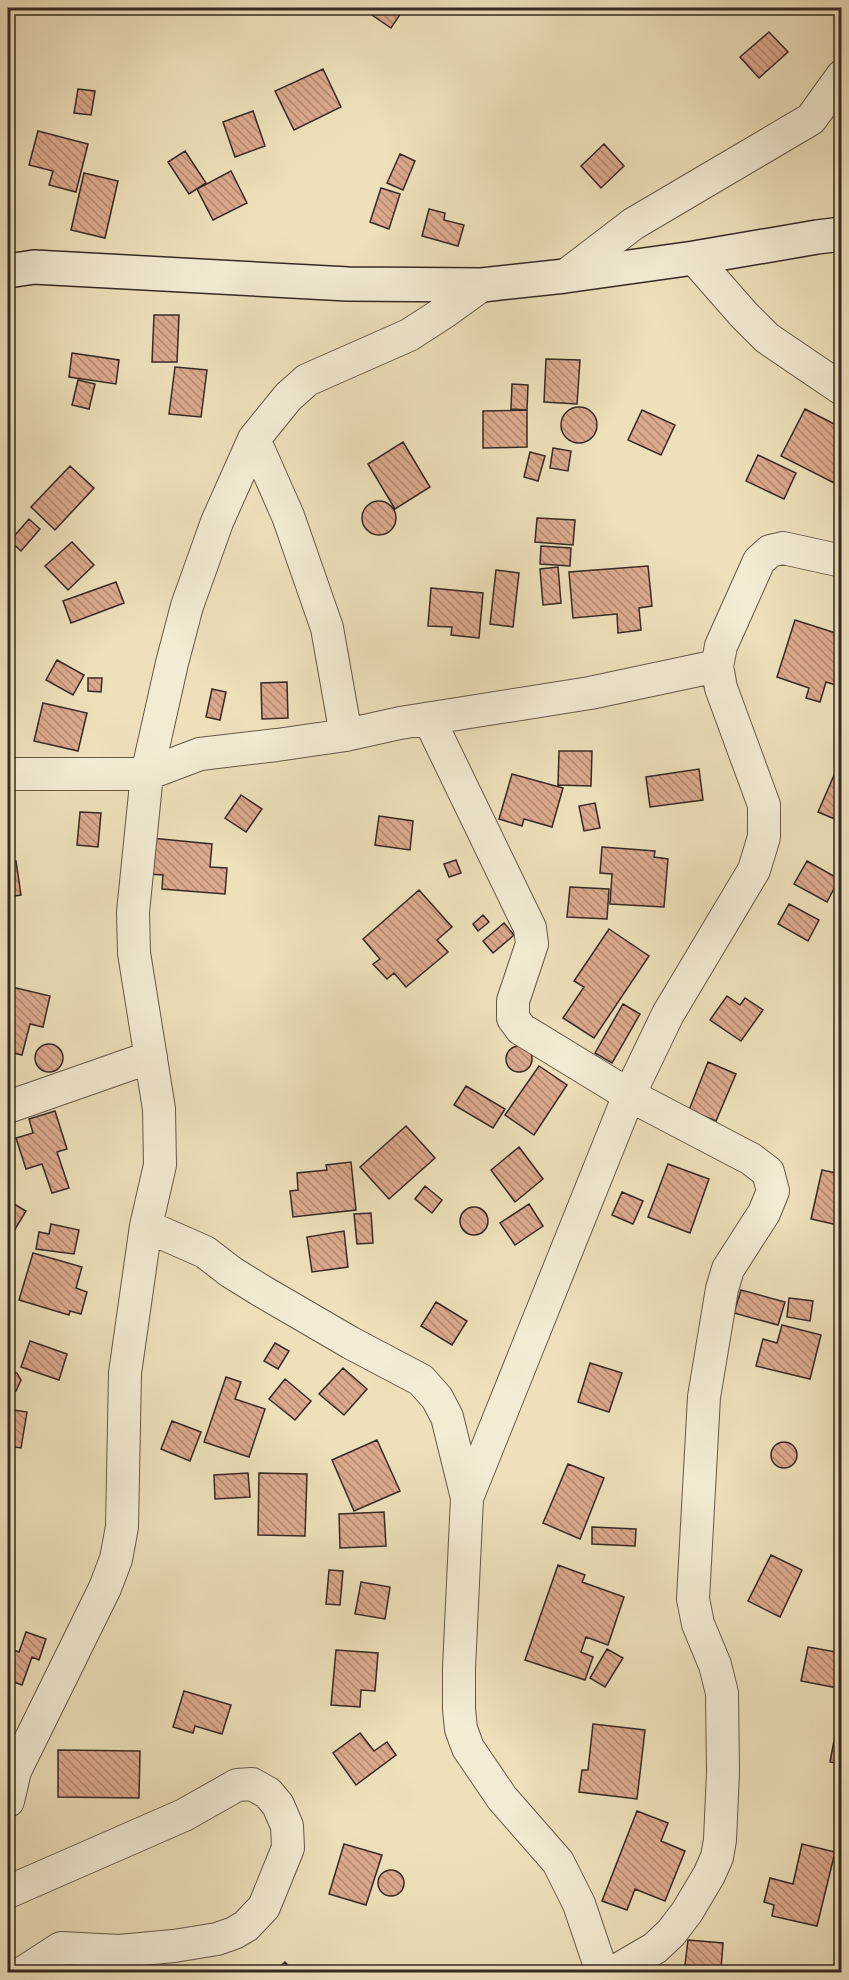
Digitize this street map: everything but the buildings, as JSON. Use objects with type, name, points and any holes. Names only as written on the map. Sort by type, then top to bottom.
[{"type":"street","points":[[565,276],[633,224],[811,119],[842,76]]},
{"type":"street","points":[[8,271],[34,267],[348,284],[482,285],[694,258],[842,234]]},
{"type":"street","points":[[694,258],[767,338],[842,389]]},
{"type":"street","points":[[8,1801],[15,1771],[105,1588],[116,1559],[122,1527],[125,1373],[146,1226],[160,1165],[159,1109],[134,953],[132,912],[147,774],[187,606],[217,522],[254,439],[288,397],[307,380],[409,335],[482,285]]},
{"type":"street","points":[[254,439],[288,516],[327,628],[346,735]]},
{"type":"street","points":[[467,1498],[629,1095],[668,1014],[754,870],[765,837],[764,805],[721,688],[717,666],[721,646],[759,561],[770,551],[783,548],[842,561]]},
{"type":"street","points":[[8,774],[147,774],[200,754],[346,735],[590,693],[717,666]]},
{"type":"street","points":[[429,719],[530,928],[532,944],[513,1001],[513,1018],[521,1029],[629,1095],[751,1159],[768,1172],[772,1191],[764,1213],[728,1269],[722,1290],[704,1397],[693,1599],[698,1624],[715,1665],[722,1693],[723,1772],[717,1857],[687,1912],[671,1933],[654,1948],[614,1972]]},
{"type":"street","points":[[8,1107],[151,1057]]},
{"type":"street","points":[[146,1226],[205,1252],[231,1272],[321,1326],[422,1380],[437,1398],[447,1417],[467,1498],[459,1668],[461,1729],[468,1748],[502,1798],[558,1862],[579,1904],[602,1972]]},
{"type":"street","points":[[8,1892],[184,1815],[237,1785],[252,1784],[268,1793],[278,1805],[287,1826],[288,1848],[264,1907],[246,1926],[234,1933],[218,1939],[119,1951],[61,1948],[24,1972]]}]
